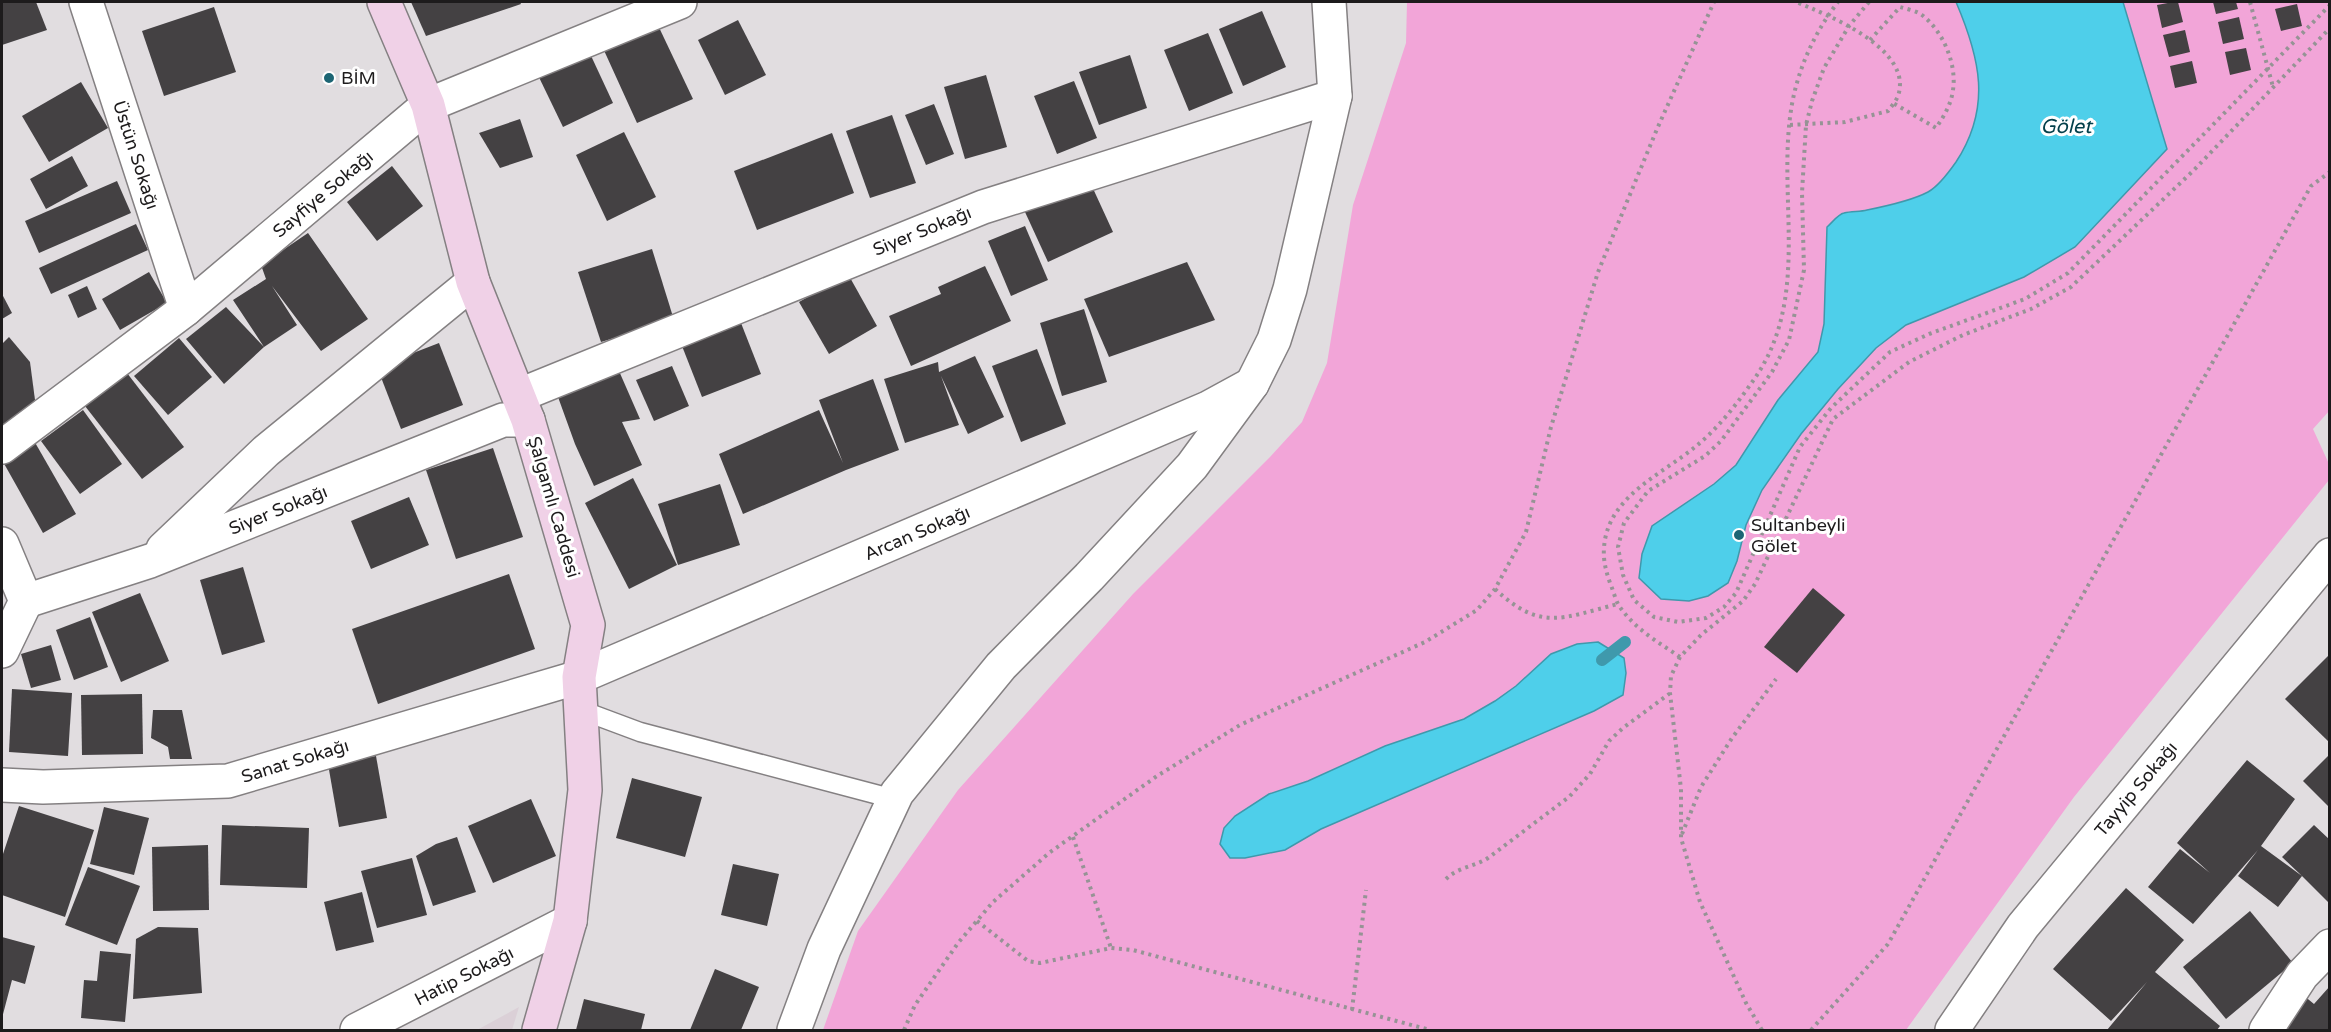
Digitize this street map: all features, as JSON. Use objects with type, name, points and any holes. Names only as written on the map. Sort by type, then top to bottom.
[{"type":"street","name":"Üstün Sokağı","points":[[86,2],[186,309]]},
{"type":"street","name":"Şalgamlı Caddesi","points":[[384,2],[428,105],[473,282],[524,407],[588,625],[579,677],[585,790],[570,921],[539,1030]]},
{"type":"street","name":"Sayfiye Sokağı","points":[[2,447],[186,309],[428,105],[680,2]]},
{"type":"street","points":[[794,1030],[824,949],[897,793],[1001,666],[1089,578],[1192,466],[1252,384],[1274,340],[1290,289],[1335,96],[1329,2]]},
{"type":"street","name":"Siyer Sokağı","points":[[26,601],[150,561],[503,420],[524,407],[983,207],[1335,96]]},
{"type":"street","points":[[150,561],[266,451],[473,282]]},
{"type":"street","name":"Arcan Sokağı","points":[[579,677],[1208,408],[1252,384]]},
{"type":"street","points":[[2,544],[26,601],[2,651]]},
{"type":"street","name":"Tayyip Sokağı","points":[[1952,1030],[2023,926],[2330,555]]},
{"type":"street","name":"Sanat Sokağı","points":[[2,784],[44,787],[228,781],[579,677]]},
{"type":"street","name":"Hatip Sokağı","points":[[357,1030],[570,921]]},
{"type":"street","points":[[2266,1030],[2302,975],[2330,946]]},
{"type":"lane","points":[[581,710],[640,732],[894,800]]},
{"type":"path","points":[[904,1030],[915,1005],[958,943],[993,902],[1049,853],[1157,776],[1240,725],[1425,642],[1477,610],[1495,589],[1526,532],[1551,427],[1598,272],[1657,129],[1714,2]]},
{"type":"path","points":[[1790,125],[1834,123],[1869,118],[1888,111],[1898,96],[1900,79],[1890,58],[1870,40],[1828,15],[1796,2]]},
{"type":"path","points":[[1680,657],[1644,634],[1618,604],[1605,567],[1604,547],[1616,514],[1635,491],[1695,447],[1712,431],[1758,374],[1772,349],[1782,318],[1788,288],[1792,103],[1811,42],[1838,2]]},
{"type":"path","points":[[1869,2],[1849,26],[1824,68],[1806,125],[1802,193],[1804,270],[1789,340],[1772,372],[1721,441],[1705,456],[1648,491],[1624,523],[1618,547],[1623,575],[1634,600],[1654,617],[1678,622],[1706,618],[1724,607],[1736,593],[1800,447],[1831,408],[1890,352],[1929,334],[2025,299],[2068,273],[2330,4]]},
{"type":"path","points":[[2250,2],[2273,87]]},
{"type":"path","points":[[1870,40],[1900,7],[1921,14],[1935,28],[1952,55],[1954,89],[1947,112],[1936,128],[1893,103]]},
{"type":"path","points":[[1762,1030],[1746,1003],[1700,902],[1681,838],[1681,789],[1670,693],[1671,676],[1680,657],[1701,635],[1743,601],[1755,584],[1833,419],[1909,362],[1963,335],[2031,309],[2071,287],[2194,170],[2330,28]]},
{"type":"path","points":[[1811,1030],[1888,945],[2311,186],[2330,172]]},
{"type":"path","points":[[1495,589],[1529,615],[1545,619],[1618,604]]},
{"type":"path","points":[[1681,838],[1701,787],[1732,738],[1776,679]]},
{"type":"path","points":[[1446,879],[1454,871],[1476,866],[1488,858],[1569,797],[1590,774],[1609,741],[1670,693]]},
{"type":"path","points":[[1073,837],[1111,948]]},
{"type":"path","points":[[1352,1010],[1366,890]]},
{"type":"path","points":[[977,921],[1028,961],[1040,963],[1111,948],[1133,950],[1430,1030]]},
{"type":"shaded area","name":"Sultanbeyli Gölet","points":[[1407,2],[2329,2],[2330,410],[2313,429],[2329,464],[2329,480],[2074,797],[1906,1030],[823,1030],[858,931],[958,790],[1133,594],[1302,422],[1327,363],[1353,205],[1406,43]]},
{"type":"shaded area","points":[[519,1007],[512,1030],[477,1030]]},
{"type":"water","name":"Gölet","points":[[1956,2],[2123,2],[2167,149],[2075,247],[2024,277],[1906,325],[1876,348],[1801,434],[1762,490],[1746,525],[1737,561],[1728,583],[1708,596],[1689,601],[1661,599],[1639,578],[1642,554],[1652,526],[1714,484],[1736,465],[1778,400],[1818,352],[1824,324],[1827,227],[1837,217],[1847,212],[1891,205],[1928,192],[1947,174],[1967,142],[1975,122],[1978,82],[1971,43]]},
{"type":"water","points":[[1598,642],[1624,658],[1626,673],[1623,695],[1594,711],[1321,829],[1285,850],[1245,858],[1230,858],[1220,844],[1224,828],[1235,816],[1269,794],[1308,781],[1385,746],[1464,719],[1516,686],[1551,654],[1577,644]]},
{"type":"building","points":[[2,2],[36,2],[47,30],[2,45]]},
{"type":"building","points":[[411,2],[520,2],[521,4],[426,36]]},
{"type":"building","points":[[2178,2],[2183,22],[2162,28],[2157,5]]},
{"type":"building","points":[[2213,2],[2236,2],[2238,9],[2216,14]]},
{"type":"building","points":[[2297,4],[2302,26],[2281,31],[2275,9]]},
{"type":"building","points":[[214,7],[236,72],[164,96],[142,31]]},
{"type":"building","points":[[1262,11],[1286,67],[1243,86],[1219,29]]},
{"type":"building","points":[[2239,17],[2244,39],[2223,44],[2218,22]]},
{"type":"building","points":[[655,19],[693,99],[637,123],[602,46]]},
{"type":"building","points":[[738,20],[766,75],[725,95],[698,40]]},
{"type":"building","points":[[2185,30],[2190,52],[2169,57],[2163,35]]},
{"type":"building","points":[[1208,33],[1233,93],[1189,111],[1164,50]]},
{"type":"building","points":[[586,45],[613,103],[563,127],[535,69]]},
{"type":"building","points":[[2246,48],[2251,70],[2230,75],[2225,52]]},
{"type":"building","points":[[1130,55],[1147,108],[1099,125],[1079,72]]},
{"type":"building","points":[[2192,61],[2197,83],[2175,88],[2170,66]]},
{"type":"building","points":[[986,75],[1007,147],[965,159],[944,87]]},
{"type":"building","points":[[1074,81],[1097,138],[1057,154],[1034,96]]},
{"type":"building","points":[[81,82],[108,128],[49,162],[22,116]]},
{"type":"building","points":[[934,104],[954,154],[926,165],[905,115]]},
{"type":"building","points":[[892,115],[916,183],[870,198],[846,131]]},
{"type":"building","points":[[520,119],[533,157],[500,168],[479,133]]},
{"type":"building","points":[[624,132],[656,197],[607,221],[576,155]]},
{"type":"building","points":[[832,133],[854,193],[757,230],[734,171]]},
{"type":"building","points":[[72,156],[88,186],[46,209],[30,179]]},
{"type":"building","points":[[392,166],[423,206],[377,241],[347,202]]},
{"type":"building","points":[[117,181],[131,213],[39,253],[25,221]]},
{"type":"building","points":[[1090,182],[1113,232],[1048,262],[1025,212]]},
{"type":"building","points":[[136,224],[148,250],[51,294],[39,268]]},
{"type":"building","points":[[1025,226],[1048,280],[1011,296],[988,241]]},
{"type":"building","points":[[308,233],[368,319],[321,351],[272,286],[297,325],[264,347],[233,300],[266,279],[261,265]]},
{"type":"building","points":[[652,249],[674,320],[601,342],[578,272]]},
{"type":"building","points":[[1187,262],[1215,320],[1109,357],[1084,299]]},
{"type":"building","points":[[985,266],[1011,321],[911,366],[889,316],[941,294],[938,287]]},
{"type":"building","points":[[149,272],[167,303],[120,330],[102,299]]},
{"type":"building","points":[[848,274],[877,326],[829,354],[799,302]]},
{"type":"building","points":[[87,286],[97,309],[78,318],[68,295]]},
{"type":"building","points":[[2,294],[12,313],[2,319]]},
{"type":"building","points":[[226,307],[264,347],[224,384],[186,339]]},
{"type":"building","points":[[1084,309],[1107,382],[1062,396],[1040,323]]},
{"type":"building","points":[[741,323],[761,374],[702,397],[682,346]]},
{"type":"building","points":[[9,337],[30,362],[35,400],[2,436],[2,344]]},
{"type":"building","points":[[179,338],[212,377],[168,415],[134,376]]},
{"type":"building","points":[[439,343],[463,405],[401,429],[377,367]]},
{"type":"building","points":[[1037,349],[1066,424],[1021,442],[992,366]]},
{"type":"building","points":[[975,356],[1004,417],[968,434],[941,376],[959,425],[905,443],[884,379],[938,362],[939,372]]},
{"type":"building","points":[[672,366],[689,406],[654,421],[636,380]]},
{"type":"building","points":[[619,371],[640,419],[622,422],[642,465],[594,486],[575,444],[558,397]]},
{"type":"building","points":[[127,373],[184,447],[142,479],[85,406]]},
{"type":"building","points":[[873,379],[899,450],[743,514],[719,454],[819,410],[843,463],[819,400]]},
{"type":"building","points":[[83,410],[122,464],[80,494],[41,441]]},
{"type":"building","points":[[33,439],[76,514],[43,533],[2,460]]},
{"type":"building","points":[[493,448],[523,537],[456,559],[426,470]]},
{"type":"building","points":[[633,478],[677,565],[629,589],[585,503]]},
{"type":"building","points":[[720,484],[740,545],[678,565],[658,504]]},
{"type":"building","points":[[409,497],[429,545],[371,569],[351,521]]},
{"type":"building","points":[[243,567],[265,642],[222,655],[200,580]]},
{"type":"building","points":[[509,574],[535,649],[378,704],[352,629]]},
{"type":"building","points":[[1813,588],[1845,615],[1797,673],[1764,647]]},
{"type":"building","points":[[140,593],[169,661],[121,682],[92,612]]},
{"type":"building","points":[[90,617],[108,667],[74,680],[56,630]]},
{"type":"building","points":[[51,645],[61,680],[31,688],[21,654]]},
{"type":"building","points":[[2328,656],[2330,658],[2330,743],[2285,699]]},
{"type":"building","points":[[12,689],[72,693],[68,756],[9,752]]},
{"type":"building","points":[[142,694],[143,754],[82,755],[81,695]]},
{"type":"building","points":[[153,710],[182,710],[192,759],[170,759],[168,747],[151,738]]},
{"type":"building","points":[[2330,754],[2330,808],[2303,781]]},
{"type":"building","points":[[376,756],[387,818],[339,827],[328,764]]},
{"type":"building","points":[[2247,760],[2295,799],[2261,846],[2302,876],[2278,907],[2238,876],[2258,850],[2193,924],[2148,887],[2180,849],[2210,873],[2177,843]]},
{"type":"building","points":[[632,778],[702,797],[685,857],[616,838]]},
{"type":"building","points":[[531,799],[556,856],[493,883],[468,826]]},
{"type":"building","points":[[19,806],[94,830],[65,917],[2,895],[2,857]]},
{"type":"building","points":[[104,807],[149,818],[134,875],[90,864]]},
{"type":"building","points":[[222,825],[309,828],[307,888],[220,885]]},
{"type":"building","points":[[2314,825],[2330,840],[2330,900],[2328,902],[2282,857]]},
{"type":"building","points":[[457,837],[476,892],[433,906],[416,856],[436,844]]},
{"type":"building","points":[[208,845],[209,910],[153,911],[152,847]]},
{"type":"building","points":[[412,858],[427,915],[377,928],[361,871]]},
{"type":"building","points":[[733,864],[779,874],[767,926],[721,915]]},
{"type":"building","points":[[88,867],[140,886],[117,945],[65,925]]},
{"type":"building","points":[[2126,888],[2184,940],[2155,972],[2220,1026],[2217,1030],[2107,1030],[2147,982],[2111,1021],[2053,969]]},
{"type":"building","points":[[362,892],[374,942],[336,951],[324,902]]},
{"type":"building","points":[[2250,911],[2293,963],[2226,1019],[2183,967]]},
{"type":"building","points":[[158,927],[198,928],[202,993],[133,999],[136,939]]},
{"type":"building","points":[[2,937],[35,946],[25,984],[12,980],[2,1018]]},
{"type":"building","points":[[100,951],[131,954],[125,1022],[81,1018],[84,980],[97,981]]},
{"type":"building","points":[[715,969],[759,987],[741,1030],[690,1030]]},
{"type":"building","points":[[2330,986],[2330,1030],[2275,1030],[2303,995],[2314,1004]]},
{"type":"building","points":[[584,999],[645,1014],[641,1030],[576,1030]]},
{"type":"waterway","points":[[1602,660],[1625,642]]},
{"type":"place","name":"BİM","points":[[329,78]]},
{"type":"place","name":"Sultanbeyli Gölet","points":[[1739,535]]}]
